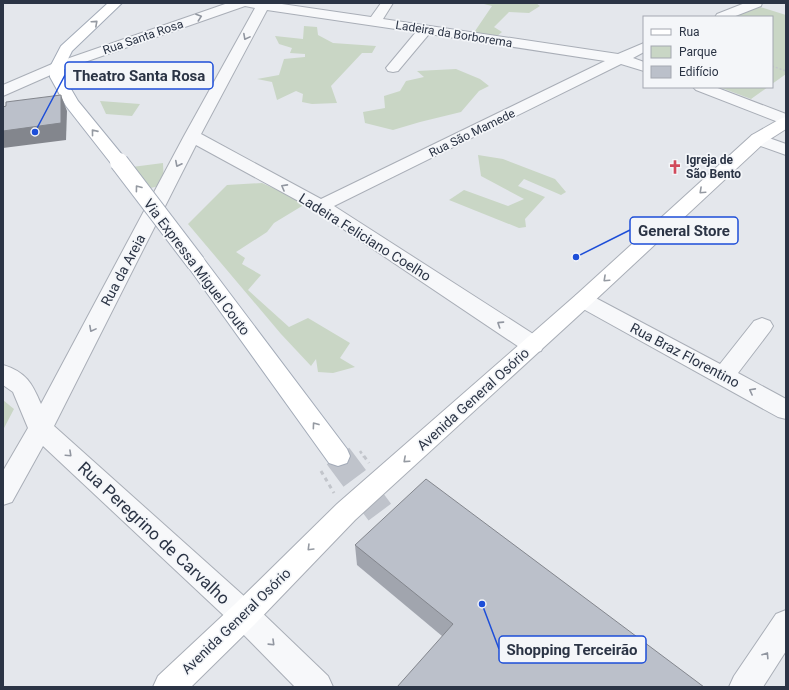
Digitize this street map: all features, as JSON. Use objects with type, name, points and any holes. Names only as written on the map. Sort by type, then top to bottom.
[{"type":"main road","points":[[57,72],[66,49],[116,3]]},
{"type":"main road","name":"Via Expressa Miguel Couto","points":[[57,72],[71,102],[196,264],[338,456]]},
{"type":"main road","name":"Avenida General Osório","points":[[168,687],[244,615],[346,512],[583,300],[758,139],[786,121]]},
{"type":"street","name":"Rua Santa Rosa","points":[[3,91],[240,3]]},
{"type":"street","points":[[374,22],[387,3]]},
{"type":"street","points":[[724,16],[755,3]]},
{"type":"street","name":"Ladeira da Borborema","points":[[258,4],[622,59],[643,67]]},
{"type":"street","name":"Rua da Areia","points":[[3,494],[40,428],[192,136],[258,4]]},
{"type":"street","points":[[393,68],[425,30]]},
{"type":"street","name":"Rua São Mamede","points":[[321,206],[643,48]]},
{"type":"street","points":[[704,88],[786,121]]},
{"type":"street","name":"Ladeira Feliciano Coelho","points":[[192,136],[321,206],[533,345]]},
{"type":"street","points":[[758,139],[786,150]]},
{"type":"street","name":"Rua Braz Florentino","points":[[583,300],[786,410]]},
{"type":"street","points":[[723,376],[762,326]]},
{"type":"street","name":"Rua Peregrino de Carvalho","points":[[3,373],[22,387],[40,428],[244,615],[318,687]]},
{"type":"street","points":[[745,687],[786,624]]},
{"type":"path","points":[[773,66],[786,71]]},
{"type":"path","points":[[360,449],[381,482]]},
{"type":"path","points":[[318,467],[346,512]]},
{"type":"green space","points":[[480,3],[536,3],[540,6],[529,13],[509,12],[494,27],[502,32],[496,37],[473,34],[492,6]]},
{"type":"green space","points":[[754,5],[786,15],[786,74],[773,83],[773,16],[726,16]]},
{"type":"green space","points":[[304,26],[317,27],[318,35],[333,43],[376,46],[372,53],[362,53],[331,86],[337,103],[312,104],[302,102],[303,94],[296,91],[277,100],[272,82],[257,79],[279,75],[284,59],[305,57],[305,54],[290,53],[292,48],[279,44],[275,36],[303,39]]},
{"type":"green space","points":[[456,69],[480,79],[489,86],[479,91],[461,112],[393,130],[365,123],[363,112],[385,108],[384,96],[400,91],[406,81],[424,77],[417,71]]},
{"type":"green space","points":[[722,88],[767,88],[751,99]]},
{"type":"green space","points":[[100,101],[140,104],[132,116],[106,114]]},
{"type":"green space","points":[[478,155],[503,159],[555,179],[566,192],[561,195],[524,179],[518,186],[545,197],[525,219],[526,227],[519,228],[449,200],[464,190],[508,206],[524,199],[481,176]]},
{"type":"green space","points":[[163,163],[164,185],[146,189],[132,167]]},
{"type":"green space","points":[[262,183],[307,203],[274,223],[267,232],[236,252],[245,258],[242,264],[261,275],[248,290],[289,327],[308,318],[350,343],[340,358],[355,367],[333,373],[318,372],[316,359],[311,366],[281,334],[188,224],[227,185]]},
{"type":"green space","points":[[3,400],[14,409],[3,430]]},
{"type":"building","points":[[61,95],[61,123],[3,131],[3,107],[6,106],[6,102]]},
{"type":"building","points":[[426,479],[704,687],[397,687],[453,624],[355,545]]},
{"type":"tunnel","points":[[338,456],[402,542]]},
{"type":"place","name":"Theatro Santa Rosa","points":[[35,132]]},
{"type":"place","name":"Igreja de São Bento","points":[[675,167]]},
{"type":"place","name":"General Store","points":[[576,257]]},
{"type":"place","name":"Shopping Terceirão","points":[[482,604]]}]
